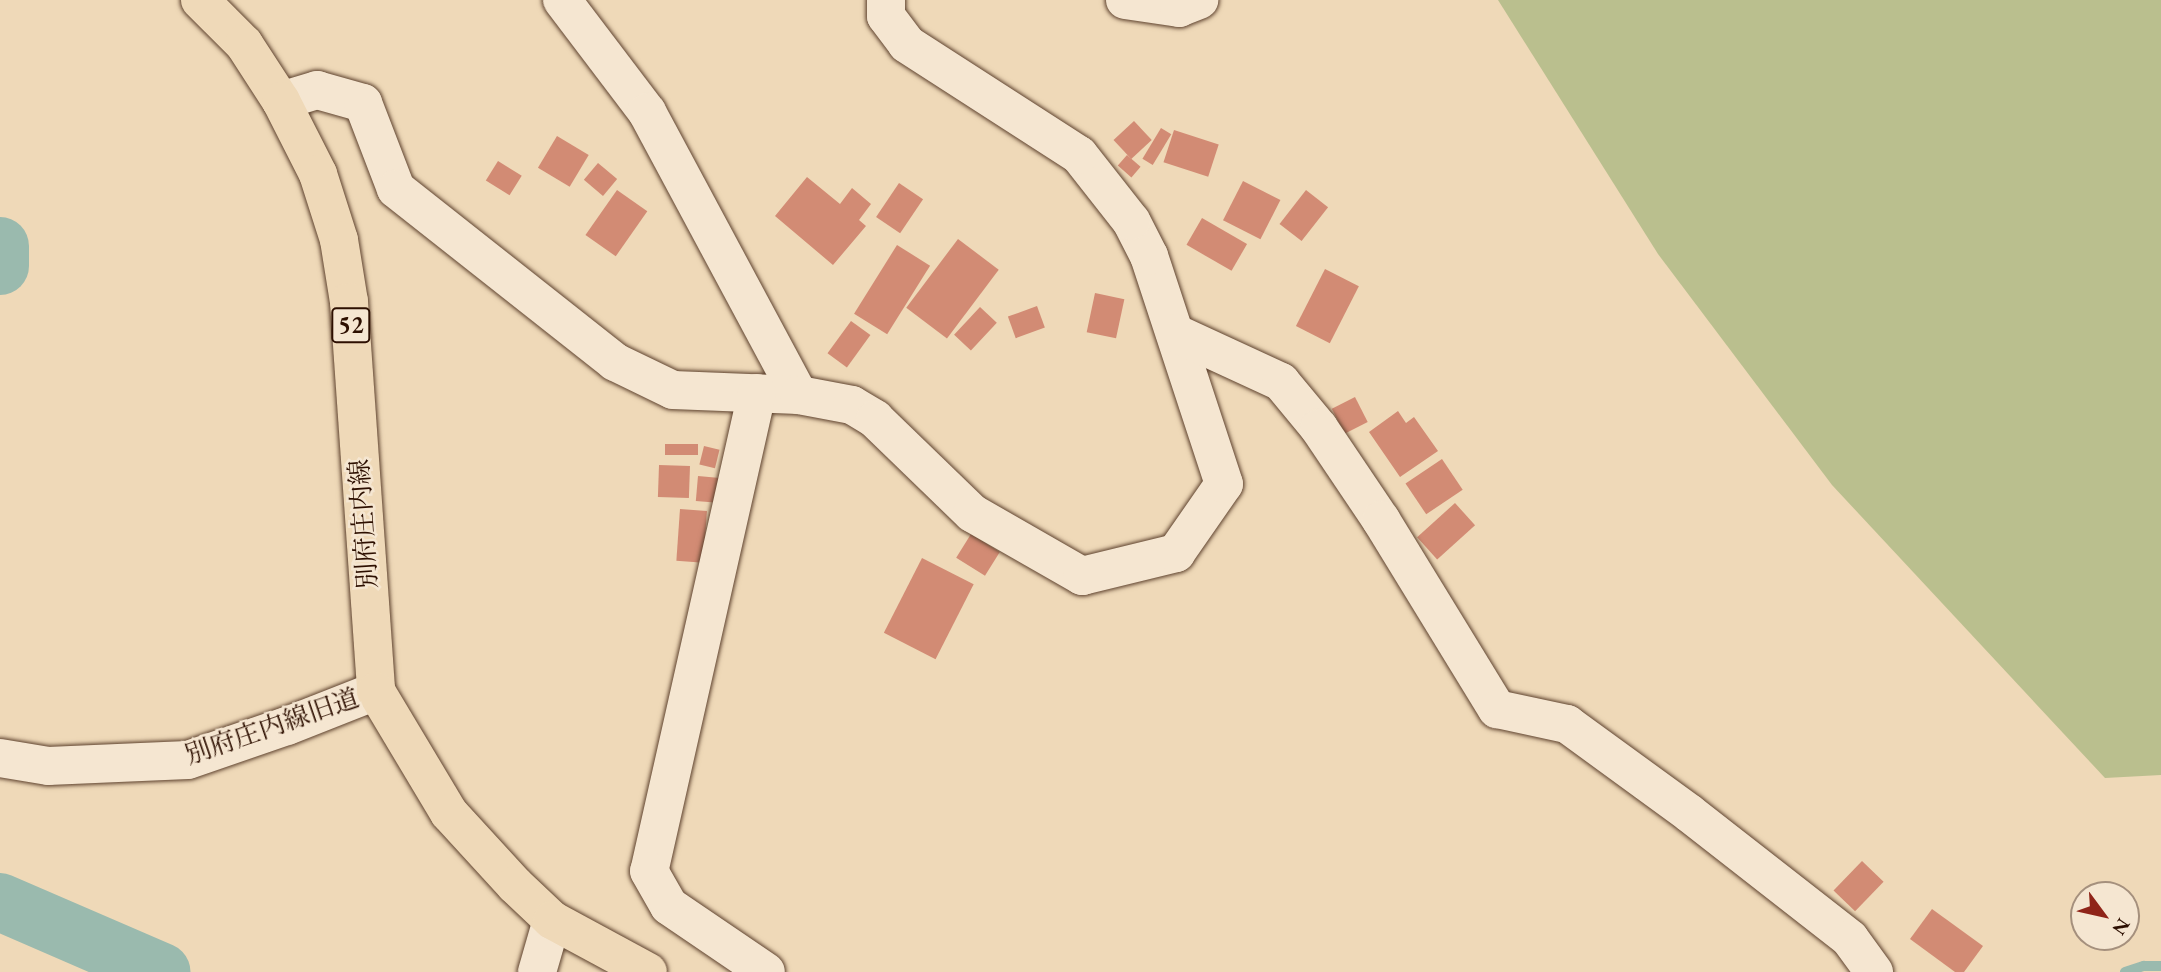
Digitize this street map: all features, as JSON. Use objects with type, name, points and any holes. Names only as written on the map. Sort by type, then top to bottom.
[{"type":"main road","name":"別府庄内線","points":[[200,0],[244,44],[281,102],[318,174],[339,240],[345,277],[376,691],[449,813],[515,885],[552,920],[648,972]]},
{"type":"street","points":[[562,0],[646,112],[799,395]]},
{"type":"street","points":[[281,102],[317,90],[363,103],[396,190],[615,362],[673,390],[799,395],[852,405],[864,412],[972,513],[1082,576],[1176,553],[1224,484],[1149,256],[1131,220],[1079,155],[907,44],[886,16],[886,0]]},
{"type":"street","points":[[1125,0],[1179,8],[1199,0]]},
{"type":"street","points":[[1175,333],[1281,382],[1319,428],[1381,520],[1497,709],[1567,724],[1689,813],[1850,939],[1874,972]]},
{"type":"street","points":[[757,393],[649,871],[669,906],[766,972]]},
{"type":"street","name":"別府庄内線旧道","points":[[0,758],[48,766],[188,760],[287,726],[376,691]]},
{"type":"street","points":[[537,972],[552,920]]},
{"type":"green space","points":[[1498,0],[2161,0],[2161,775],[2105,778],[1832,485],[1658,254]]},
{"type":"building","points":[[1134,121],[1152,140],[1131,159],[1114,140]]},
{"type":"building","points":[[1161,128],[1171,134],[1153,165],[1142,159]]},
{"type":"building","points":[[1174,130],[1219,145],[1208,177],[1163,162]]},
{"type":"building","points":[[557,136],[589,155],[570,187],[538,168]]},
{"type":"building","points":[[1127,155],[1141,167],[1131,177],[1118,166]]},
{"type":"building","points":[[498,161],[522,176],[510,195],[486,181]]},
{"type":"building","points":[[598,163],[617,179],[603,196],[584,180]]},
{"type":"building","points":[[807,177],[840,204],[852,188],[871,204],[859,220],[866,226],[833,265],[775,216]]},
{"type":"building","points":[[1243,181],[1280,200],[1260,239],[1223,220]]},
{"type":"building","points":[[899,183],[923,199],[900,233],[876,217]]},
{"type":"building","points":[[617,190],[647,211],[616,256],[585,235]]},
{"type":"building","points":[[1306,190],[1328,207],[1302,241],[1280,224]]},
{"type":"building","points":[[1202,218],[1247,244],[1232,271],[1186,245]]},
{"type":"building","points":[[958,239],[999,270],[947,338],[906,308]]},
{"type":"building","points":[[897,245],[930,266],[887,334],[854,314]]},
{"type":"building","points":[[1325,269],[1359,286],[1330,343],[1296,326]]},
{"type":"building","points":[[1095,293],[1124,299],[1116,338],[1087,332]]},
{"type":"building","points":[[1037,306],[1045,328],[1016,338],[1008,317]]},
{"type":"building","points":[[980,307],[997,323],[971,350],[954,335]]},
{"type":"building","points":[[851,321],[870,335],[847,367],[827,353]]},
{"type":"building","points":[[1355,397],[1368,422],[1345,434],[1332,409]]},
{"type":"building","points":[[1398,411],[1406,423],[1414,417],[1438,451],[1400,477],[1369,432]]},
{"type":"building","points":[[665,444],[698,444],[698,455],[665,455]]},
{"type":"building","points":[[704,446],[720,450],[715,468],[699,464]]},
{"type":"building","points":[[1442,459],[1463,490],[1426,514],[1406,484]]},
{"type":"building","points":[[659,465],[690,466],[689,498],[658,497]]},
{"type":"building","points":[[698,476],[720,478],[718,503],[696,501]]},
{"type":"building","points":[[1455,503],[1475,525],[1437,559],[1417,537]]},
{"type":"building","points":[[680,509],[707,511],[703,563],[676,561]]},
{"type":"building","points":[[971,534],[1000,552],[985,576],[956,558]]},
{"type":"building","points":[[922,558],[974,584],[936,659],[884,633]]},
{"type":"building","points":[[1862,861],[1884,882],[1855,911],[1834,890]]},
{"type":"building","points":[[1932,909],[1983,946],[1964,972],[1955,972],[1910,939]]},
{"type":"waterway","points":[[0,246],[0,266]]},
{"type":"waterway","points":[[0,902],[162,972]]},
{"type":"waterway","points":[[2125,972],[2144,966],[2161,966]]}]
